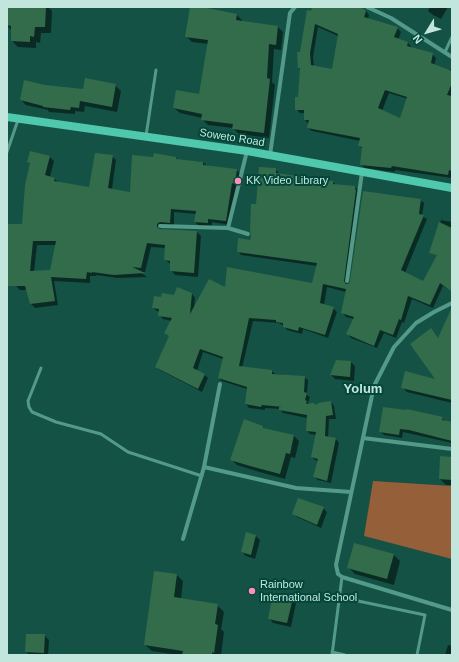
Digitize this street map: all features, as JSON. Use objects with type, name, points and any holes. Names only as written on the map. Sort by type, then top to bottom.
[{"type":"street","points":[[270,155],[290,13],[295,7]]},
{"type":"street","points":[[367,7],[391,18],[452,57]]},
{"type":"street","name":"Soweto Road","points":[[7,117],[247,150],[452,188]]},
{"type":"street","points":[[228,228],[247,150]]},
{"type":"street","points":[[347,281],[362,172]]},
{"type":"street","points":[[160,226],[228,228],[248,234]]},
{"type":"street","points":[[452,303],[416,323],[394,347],[374,386],[336,560],[338,574],[342,577],[452,610]]},
{"type":"street","points":[[183,539],[202,476],[220,384]]},
{"type":"street","points":[[363,438],[452,449]]},
{"type":"street","points":[[204,467],[296,488],[351,492]]},
{"type":"lane","points":[[445,52],[452,37]]},
{"type":"lane","points":[[146,136],[156,70]]},
{"type":"lane","points":[[7,152],[18,118]]},
{"type":"lane","points":[[41,368],[28,401],[32,412],[56,422],[101,434],[128,452],[202,476]]},
{"type":"lane","points":[[342,577],[332,654],[345,655]]},
{"type":"lane","points":[[340,597],[425,616],[416,655]]},
{"type":"shaded area","points":[[373,481],[452,486],[452,559],[364,536]]},
{"type":"building","points":[[7,7],[46,7],[45,27],[35,27],[34,37],[30,36],[30,42],[11,41],[11,26],[7,25]]},
{"type":"building","points":[[190,7],[202,7],[237,14],[236,20],[278,26],[276,45],[269,44],[267,78],[270,79],[264,133],[232,129],[233,124],[201,120],[202,114],[173,108],[176,90],[199,94],[208,40],[185,37]]},
{"type":"building","points":[[312,7],[358,7],[364,9],[366,11],[364,17],[398,27],[394,37],[408,42],[407,46],[433,53],[431,63],[452,71],[452,83],[447,95],[452,96],[452,171],[449,170],[448,175],[392,166],[391,168],[360,165],[362,147],[358,146],[360,138],[307,128],[309,120],[304,120],[304,110],[295,110],[295,97],[298,97],[300,68],[298,68],[297,52],[300,52],[307,10],[311,11]],"holes":[[[315,24],[338,34],[332,69],[311,65],[310,53]],[[385,90],[407,97],[400,118],[378,108]]]},
{"type":"building","points":[[85,78],[116,84],[112,107],[80,101],[79,108],[71,107],[70,110],[43,107],[20,100],[24,80],[45,85],[83,89]]},
{"type":"building","points":[[30,151],[50,156],[45,175],[55,178],[54,181],[89,187],[95,153],[113,155],[108,188],[130,192],[132,155],[153,157],[154,153],[176,157],[176,159],[203,162],[203,165],[237,169],[235,184],[232,183],[226,221],[208,219],[208,223],[194,222],[196,211],[171,209],[170,223],[160,222],[157,224],[157,227],[160,229],[197,231],[194,273],[170,271],[170,261],[164,260],[165,245],[147,243],[141,268],[132,267],[145,273],[114,275],[87,272],[86,279],[51,277],[55,301],[30,304],[25,286],[7,286],[7,224],[22,224],[25,185],[30,163],[27,162]],"holes":[[[33,241],[56,241],[50,270],[30,271]]]},
{"type":"building","points":[[259,167],[276,168],[276,173],[333,181],[333,184],[355,186],[356,190],[344,281],[346,284],[349,284],[350,281],[363,191],[421,199],[419,214],[424,215],[401,270],[423,281],[437,255],[429,253],[439,222],[452,228],[452,292],[440,283],[430,305],[408,296],[401,320],[399,319],[393,335],[380,330],[374,346],[346,334],[354,317],[341,313],[346,289],[323,284],[320,303],[334,307],[325,335],[299,327],[298,331],[283,327],[283,323],[276,322],[276,320],[249,318],[239,366],[272,370],[272,374],[305,376],[304,392],[307,393],[305,400],[307,401],[306,404],[313,403],[317,405],[318,403],[331,401],[333,415],[326,416],[325,436],[336,438],[327,481],[313,477],[318,459],[311,457],[316,432],[306,431],[307,415],[279,410],[279,407],[283,407],[262,405],[261,407],[245,404],[247,387],[218,378],[223,357],[200,349],[193,368],[205,374],[198,389],[155,367],[169,336],[164,333],[172,318],[158,316],[159,309],[152,308],[154,296],[161,297],[162,293],[174,295],[177,287],[192,293],[190,314],[209,279],[225,287],[227,267],[312,283],[317,263],[237,252],[238,238],[250,240],[251,204],[256,204]]},
{"type":"building","points":[[452,307],[452,400],[401,388],[405,371],[435,379],[410,344],[431,328],[438,338]]},
{"type":"building","points":[[336,360],[351,361],[350,377],[330,375]]},
{"type":"building","points":[[383,407],[407,409],[443,417],[442,420],[452,422],[452,441],[409,430],[400,429],[399,435],[379,432]]},
{"type":"building","points":[[244,419],[263,426],[263,428],[294,435],[290,454],[286,453],[280,474],[230,460]]},
{"type":"building","points":[[440,456],[452,457],[452,480],[439,479]]},
{"type":"building","points":[[298,498],[324,507],[317,525],[292,514]]},
{"type":"building","points":[[246,532],[256,535],[251,555],[241,552]]},
{"type":"building","points":[[354,543],[394,554],[387,579],[347,568]]},
{"type":"building","points":[[154,571],[177,574],[174,597],[218,604],[215,624],[218,625],[214,653],[212,652],[212,655],[182,655],[183,651],[144,645]]},
{"type":"building","points":[[273,593],[293,598],[287,623],[268,619]]},
{"type":"building","points":[[26,634],[45,634],[44,653],[25,652]]},
{"type":"place","name":"KK Video Library","points":[[238,181]]},
{"type":"place","name":"Rainbow International School","points":[[252,591]]},
{"type":"district","name":"Yolum","points":[[363,389]]}]
